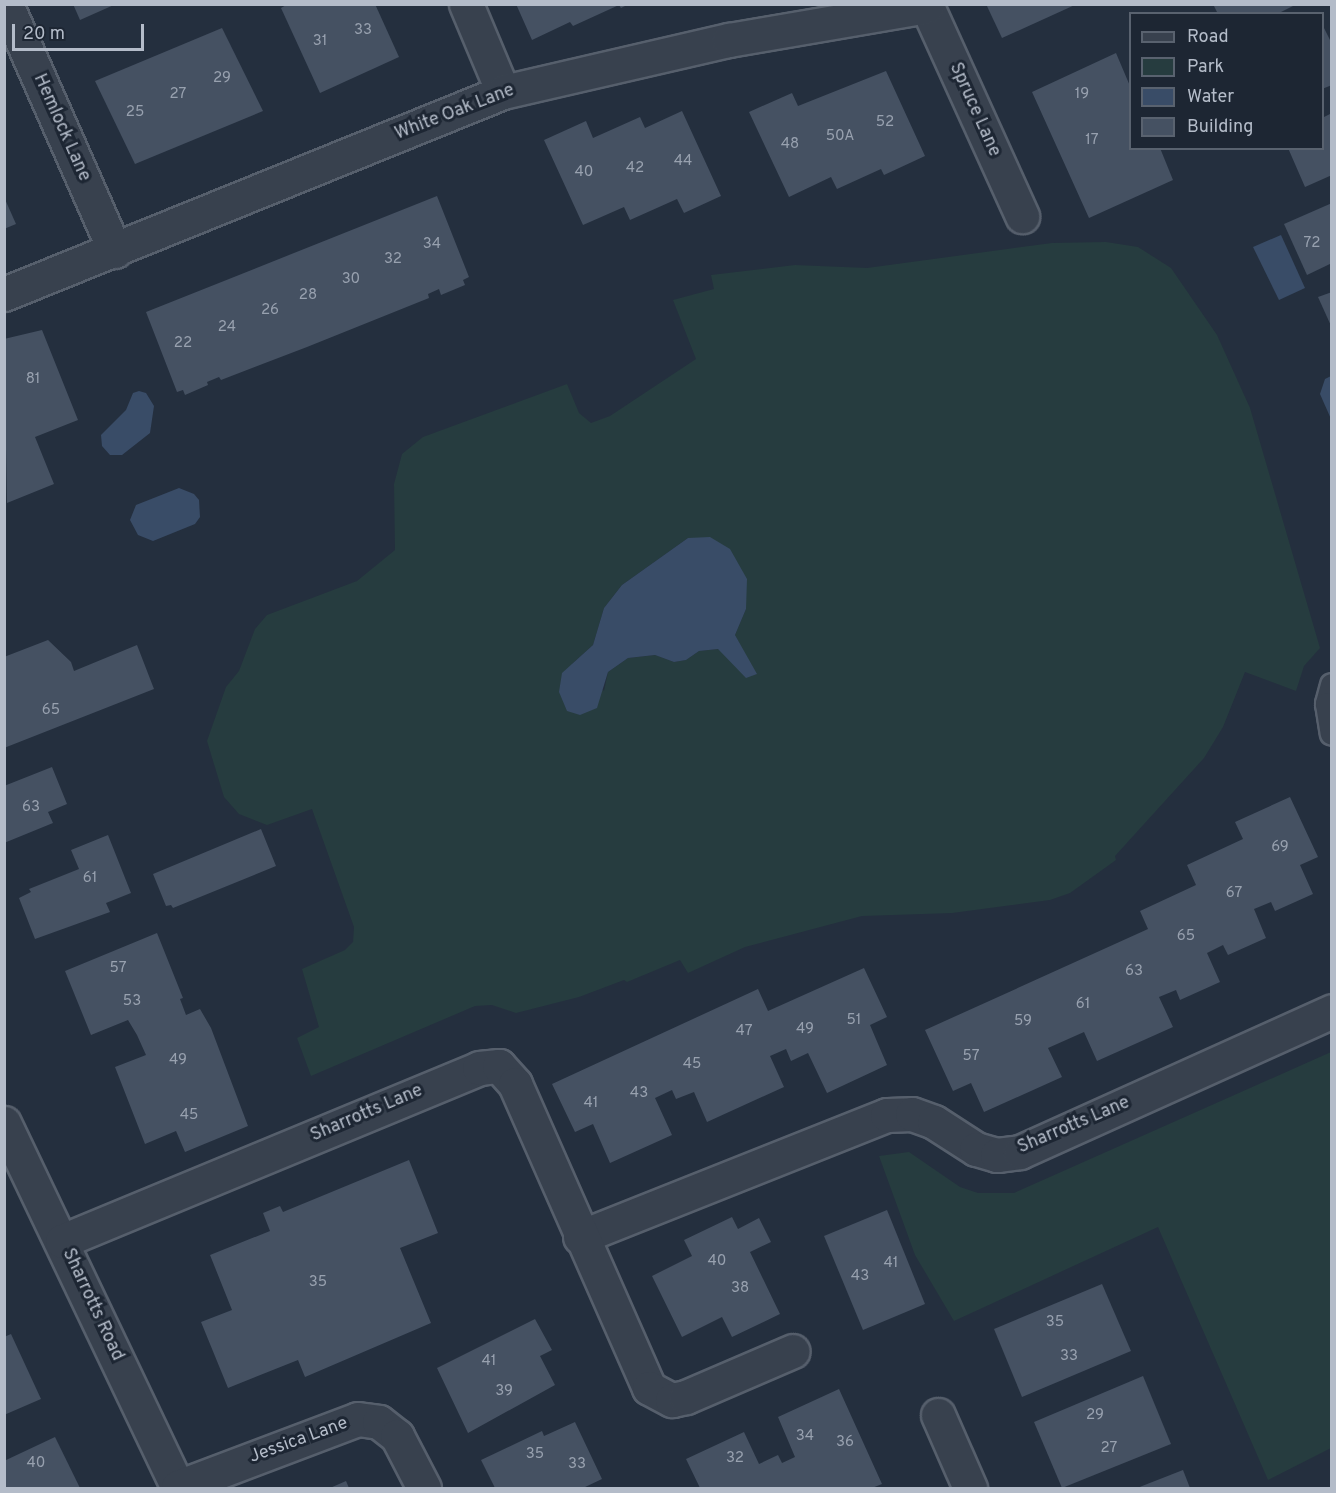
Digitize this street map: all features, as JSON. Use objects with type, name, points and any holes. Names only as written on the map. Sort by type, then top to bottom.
[{"type":"street","name":"Hemlock Lane","points":[[6,4],[115,251]]},
{"type":"street","points":[[466,4],[503,92]]},
{"type":"street","name":"White Oak Lane","points":[[4,294],[503,92],[729,40],[927,5]]},
{"type":"street","name":"Spruce Lane","points":[[927,5],[1022,216]]},
{"type":"street","name":"Sharrotts Lane","points":[[580,1237],[887,1116],[912,1114],[933,1122],[976,1149],[997,1155],[1020,1152],[1332,1011]]},
{"type":"street","name":"Sharrotts Lane","points":[[62,1241],[489,1065],[499,1066],[514,1084],[643,1377],[660,1396],[672,1400],[686,1397],[793,1351]]},
{"type":"street","name":"Sharrotts Road","points":[[4,1123],[178,1488]]},
{"type":"street","points":[[938,1415],[970,1488]]},
{"type":"street","name":"Jessica Lane","points":[[178,1488],[358,1419],[379,1422],[397,1436],[424,1488]]},
{"type":"lane","points":[[1332,685],[1327,712],[1332,734]]},
{"type":"green space","points":[[1106,242],[1138,247],[1171,268],[1217,335],[1250,408],[1320,648],[1304,666],[1296,691],[1245,672],[1223,727],[1204,758],[1115,856],[1116,860],[1070,893],[1050,900],[952,913],[862,916],[745,947],[688,973],[680,960],[627,982],[624,980],[579,997],[516,1013],[492,1005],[475,1006],[311,1076],[297,1038],[319,1027],[302,969],[345,950],[353,942],[354,927],[312,809],[267,825],[239,814],[224,797],[207,741],[226,687],[239,671],[255,629],[267,615],[357,581],[395,550],[394,484],[402,454],[423,437],[567,384],[579,413],[591,423],[610,416],[696,359],[673,300],[714,289],[711,275],[795,265],[867,268],[1052,243]],"holes":[[[688,538],[746,609],[735,635],[756,675],[718,649],[699,651],[686,660],[674,662],[655,655],[628,658],[608,672],[604,691],[572,664],[593,645],[604,608],[622,585]]]},
{"type":"green space","points":[[1331,1052],[1331,1448],[1268,1480],[1158,1227],[954,1321],[915,1255],[879,1156],[909,1152],[960,1187],[978,1193],[1014,1193]]},
{"type":"water","points":[[1281,235],[1305,288],[1279,300],[1253,247]]},
{"type":"water","points":[[1331,376],[1331,419],[1320,394],[1325,379]]},
{"type":"water","points":[[139,391],[146,393],[154,406],[150,433],[122,455],[110,455],[102,446],[101,435],[126,410],[133,393]]},
{"type":"water","points":[[179,488],[194,494],[199,500],[200,517],[195,524],[153,541],[138,535],[130,520],[136,505]]},
{"type":"water","points":[[710,537],[730,549],[747,579],[746,609],[735,635],[757,674],[746,678],[718,649],[699,651],[686,660],[674,662],[655,655],[628,658],[608,672],[597,708],[580,715],[567,711],[559,692],[562,673],[593,645],[604,608],[622,585],[688,538]]},
{"type":"building","points":[[73,4],[116,4],[80,20]]},
{"type":"building","points":[[288,4],[375,4],[399,57],[320,93],[281,8]]},
{"type":"building","points":[[516,4],[629,4],[621,8],[619,5],[573,26],[570,22],[532,40]]},
{"type":"building","points":[[986,4],[1077,4],[1002,38]]},
{"type":"building","points":[[1213,4],[1297,4],[1281,12],[1217,12]]},
{"type":"building","points":[[222,28],[263,111],[135,164],[95,81]]},
{"type":"building","points":[[1324,28],[1332,44],[1332,85],[1324,88]]},
{"type":"building","points":[[1116,53],[1129,84],[1129,150],[1161,150],[1173,180],[1089,218],[1032,92]]},
{"type":"building","points":[[886,71],[925,156],[884,175],[881,169],[837,189],[831,177],[789,197],[749,112],[792,93],[798,106]]},
{"type":"building","points":[[682,111],[721,196],[684,213],[677,199],[630,220],[624,207],[583,225],[544,140],[586,121],[593,138],[640,117],[645,128]]},
{"type":"building","points":[[1332,113],[1332,175],[1305,187],[1289,150],[1324,150],[1324,117]]},
{"type":"building","points":[[437,196],[469,277],[463,280],[465,285],[441,295],[439,289],[428,294],[429,298],[221,380],[219,377],[207,382],[208,385],[185,395],[183,390],[177,392],[146,312]]},
{"type":"building","points":[[4,197],[16,224],[4,229]]},
{"type":"building","points":[[1332,203],[1332,263],[1307,275],[1284,224]]},
{"type":"building","points":[[1332,292],[1332,328],[1318,297]]},
{"type":"building","points":[[42,330],[78,420],[35,437],[54,484],[7,503],[4,339]]},
{"type":"building","points":[[48,640],[71,662],[74,671],[137,645],[154,689],[4,748],[4,657]]},
{"type":"building","points":[[52,767],[67,804],[48,812],[53,823],[4,843],[4,786]]},
{"type":"building","points":[[1290,797],[1318,857],[1300,865],[1313,894],[1275,911],[1271,902],[1254,909],[1266,938],[1228,955],[1223,945],[1207,953],[1220,982],[1180,1000],[1176,990],[1159,997],[1173,1027],[1097,1061],[1084,1032],[1048,1048],[1062,1077],[984,1112],[971,1083],[953,1091],[925,1030],[1148,929],[1140,911],[1196,885],[1187,865],[1243,839],[1235,822]]},
{"type":"building","points":[[261,829],[276,866],[173,908],[171,905],[166,906],[153,874]]},
{"type":"building","points":[[108,835],[131,893],[106,903],[110,912],[35,939],[19,898],[31,892],[29,889],[79,869],[71,850]]},
{"type":"building","points":[[157,933],[183,998],[180,999],[186,1015],[200,1009],[211,1028],[248,1126],[185,1152],[176,1131],[145,1144],[115,1067],[146,1055],[137,1035],[128,1020],[91,1035],[65,971]]},
{"type":"building","points":[[864,968],[887,1017],[870,1025],[887,1065],[827,1093],[808,1053],[791,1061],[786,1049],[770,1056],[784,1087],[707,1122],[694,1092],[676,1099],[672,1090],[655,1098],[672,1135],[610,1163],[593,1124],[575,1132],[552,1084],[758,989],[768,1011]]},
{"type":"building","points":[[409,1160],[438,1233],[400,1248],[431,1323],[305,1377],[298,1360],[228,1388],[201,1322],[232,1310],[210,1255],[270,1231],[263,1213],[280,1206],[283,1212]]},
{"type":"building","points":[[887,1210],[925,1304],[863,1330],[824,1236]]},
{"type":"building","points":[[732,1217],[738,1229],[759,1218],[771,1242],[750,1252],[780,1314],[732,1337],[722,1317],[682,1337],[652,1276],[692,1256],[684,1240]]},
{"type":"building","points":[[1102,1284],[1131,1351],[1022,1397],[994,1329]]},
{"type":"building","points":[[535,1319],[552,1350],[540,1356],[555,1385],[468,1433],[437,1368]]},
{"type":"building","points":[[11,1334],[41,1399],[4,1415],[4,1337]]},
{"type":"building","points":[[1143,1376],[1171,1444],[1062,1488],[1034,1422]]},
{"type":"building","points":[[839,1389],[882,1484],[872,1488],[700,1488],[686,1459],[744,1432],[759,1464],[778,1455],[782,1463],[795,1457],[778,1417]]},
{"type":"building","points":[[575,1422],[602,1479],[583,1488],[495,1488],[481,1460],[542,1431],[544,1436]]},
{"type":"building","points":[[55,1437],[80,1488],[4,1488],[4,1461]]},
{"type":"building","points":[[1183,1470],[1190,1488],[1137,1488]]},
{"type":"building","points":[[346,1481],[349,1488],[330,1488]]}]
